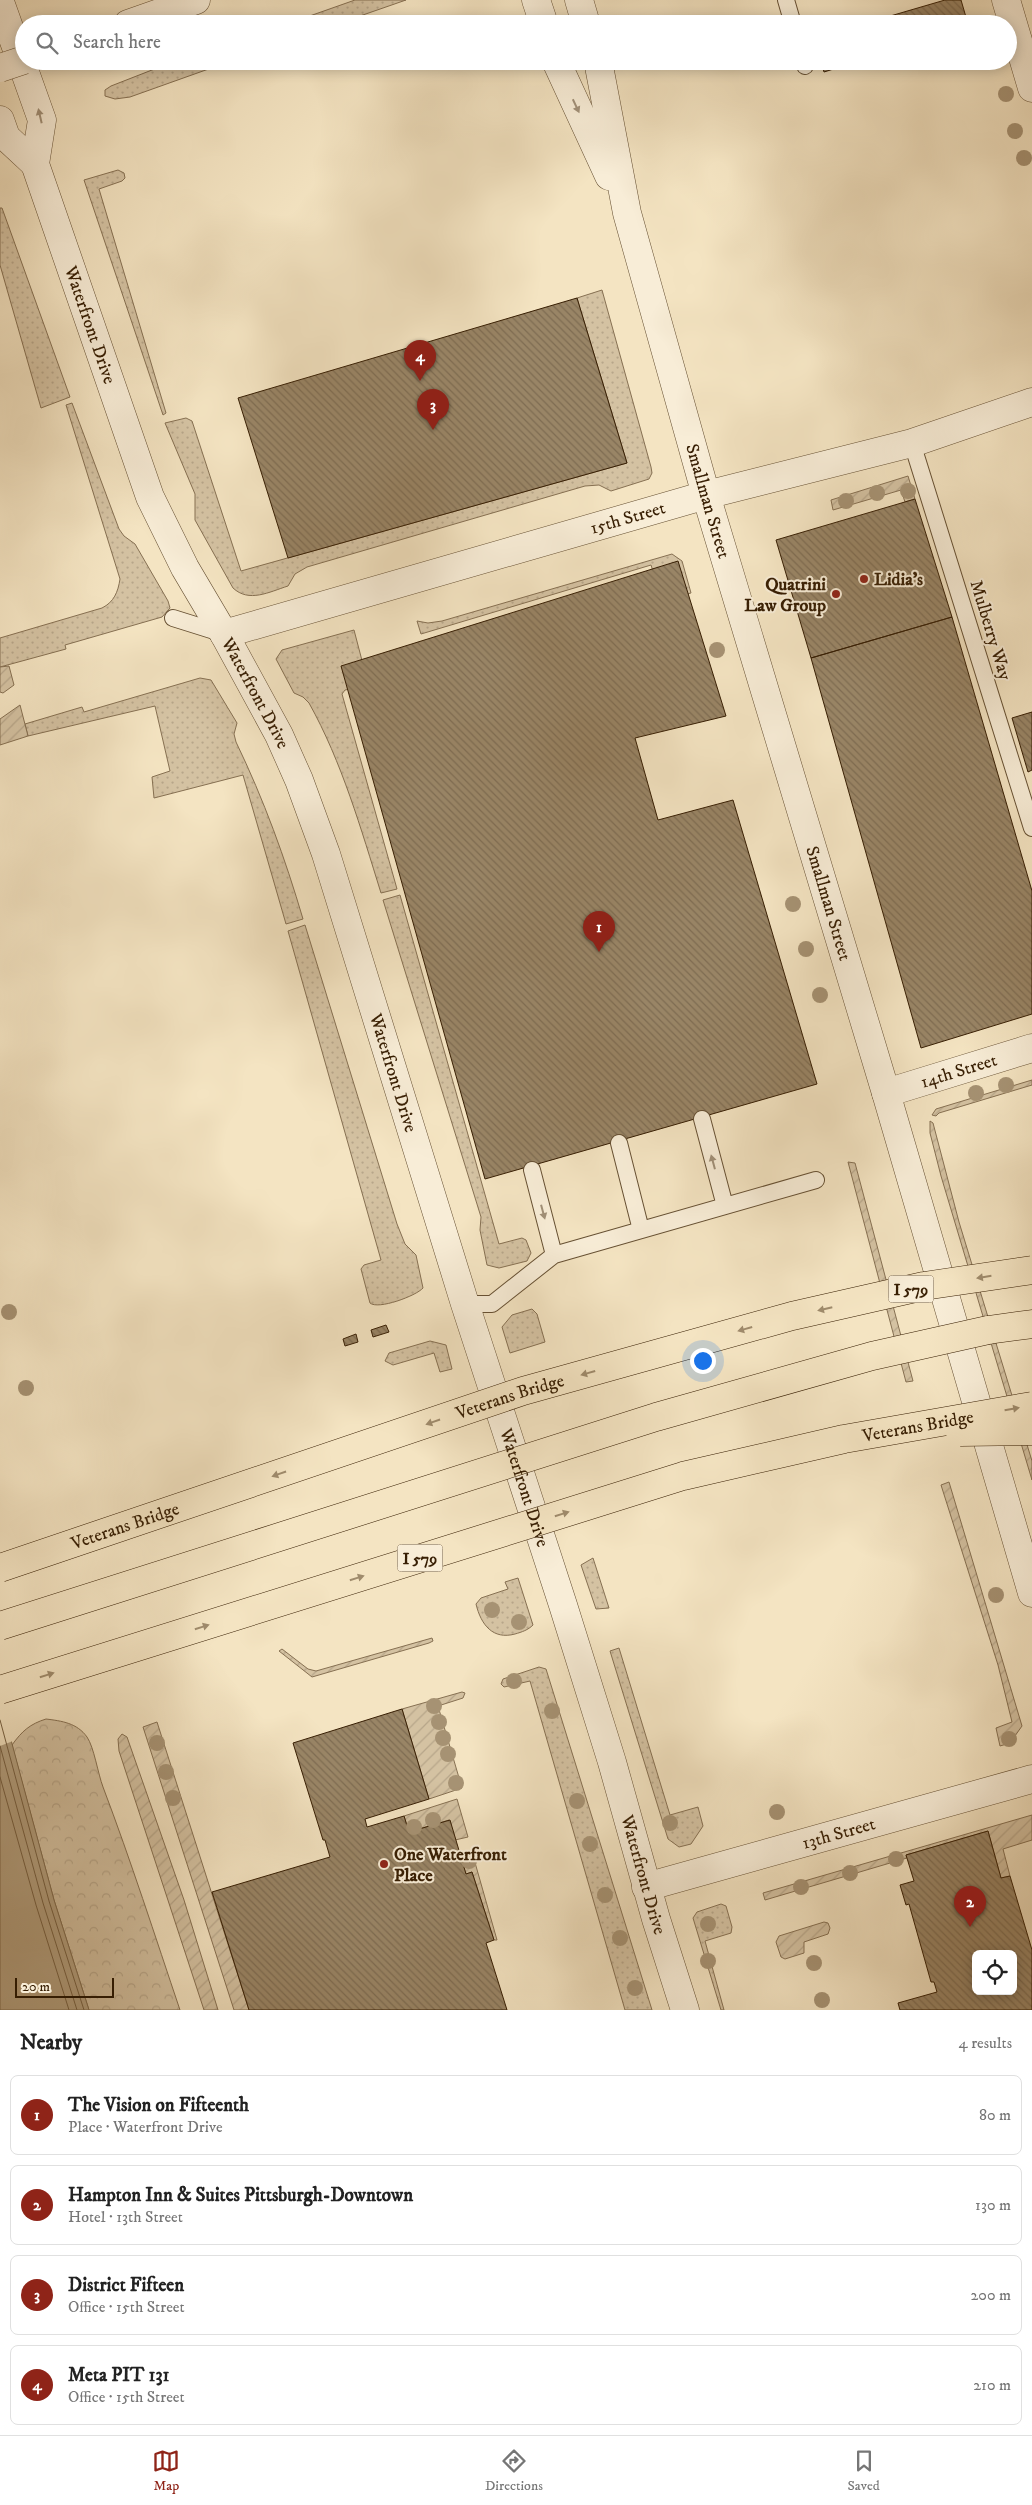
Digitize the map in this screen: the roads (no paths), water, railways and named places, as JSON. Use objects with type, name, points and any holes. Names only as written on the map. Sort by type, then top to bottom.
[{"type":"highway","name":"Veterans Bridge","points":[[0,1568],[523,1392],[792,1316],[924,1286],[1032,1270]]},
{"type":"highway","points":[[0,1626],[656,1417],[872,1356],[988,1330],[1032,1324]]},
{"type":"highway","name":"Veterans Bridge","points":[[0,1690],[684,1476],[844,1439],[1032,1406]]},
{"type":"highway","points":[[844,1439],[1032,1431]]},
{"type":"street","points":[[154,15],[196,0]]},
{"type":"street","points":[[536,0],[541,15]]},
{"type":"street","points":[[579,0],[583,15]]},
{"type":"street","points":[[1006,0],[1010,15]]},
{"type":"street","name":"Waterfront Drive","points":[[0,2],[15,44]]},
{"type":"street","points":[[1017,37],[1032,88]]},
{"type":"street","points":[[0,68],[15,63]]},
{"type":"street","name":"Waterfront Drive","points":[[24,70],[42,120],[36,164],[150,497],[185,568],[224,634],[279,735],[299,780],[326,854],[465,1304],[612,1762],[646,1886],[685,2010]]},
{"type":"street","name":"Smallman Street","points":[[560,70],[627,213]]},
{"type":"street","name":"Smallman Street","points":[[600,70],[627,213],[706,495],[886,1093],[1032,1593]]},
{"type":"street","name":"Waterfront Drive","points":[[0,120],[6,137],[36,164]]},
{"type":"street","name":"15th Street","points":[[224,634],[706,495],[912,443],[1032,402]]},
{"type":"street","name":"14th Street","points":[[886,1093],[1032,1048]]},
{"type":"street","name":"13th Street","points":[[646,1886],[1032,1779]]},
{"type":"lane","points":[[786,0],[790,15]]},
{"type":"lane","name":"Mulberry Way","points":[[912,443],[1032,828]]},
{"type":"lane","points":[[173,618],[224,634]]},
{"type":"lane","points":[[702,1120],[724,1206]]},
{"type":"lane","points":[[619,1143],[640,1230]]},
{"type":"lane","points":[[532,1170],[554,1255]]},
{"type":"lane","points":[[465,1304],[492,1304],[554,1255],[816,1180]]},
{"type":"water","points":[[0,1699],[54,1900],[89,2010],[0,2010]]},
{"type":"place","name":"Meta PIT 131","points":[[420,381]]},
{"type":"place","name":"District Fifteen","points":[[433,430]]},
{"type":"place","name":"Lidia’s","points":[[864,579]]},
{"type":"place","name":"Quatrini Law Group","points":[[836,594]]},
{"type":"place","name":"The Vision on Fifteenth","points":[[599,952]]},
{"type":"place","name":"One Waterfront Place","points":[[384,1864]]},
{"type":"place","name":"Hampton Inn & Suites Pittsburgh-Downtown","points":[[970,1927]]}]
